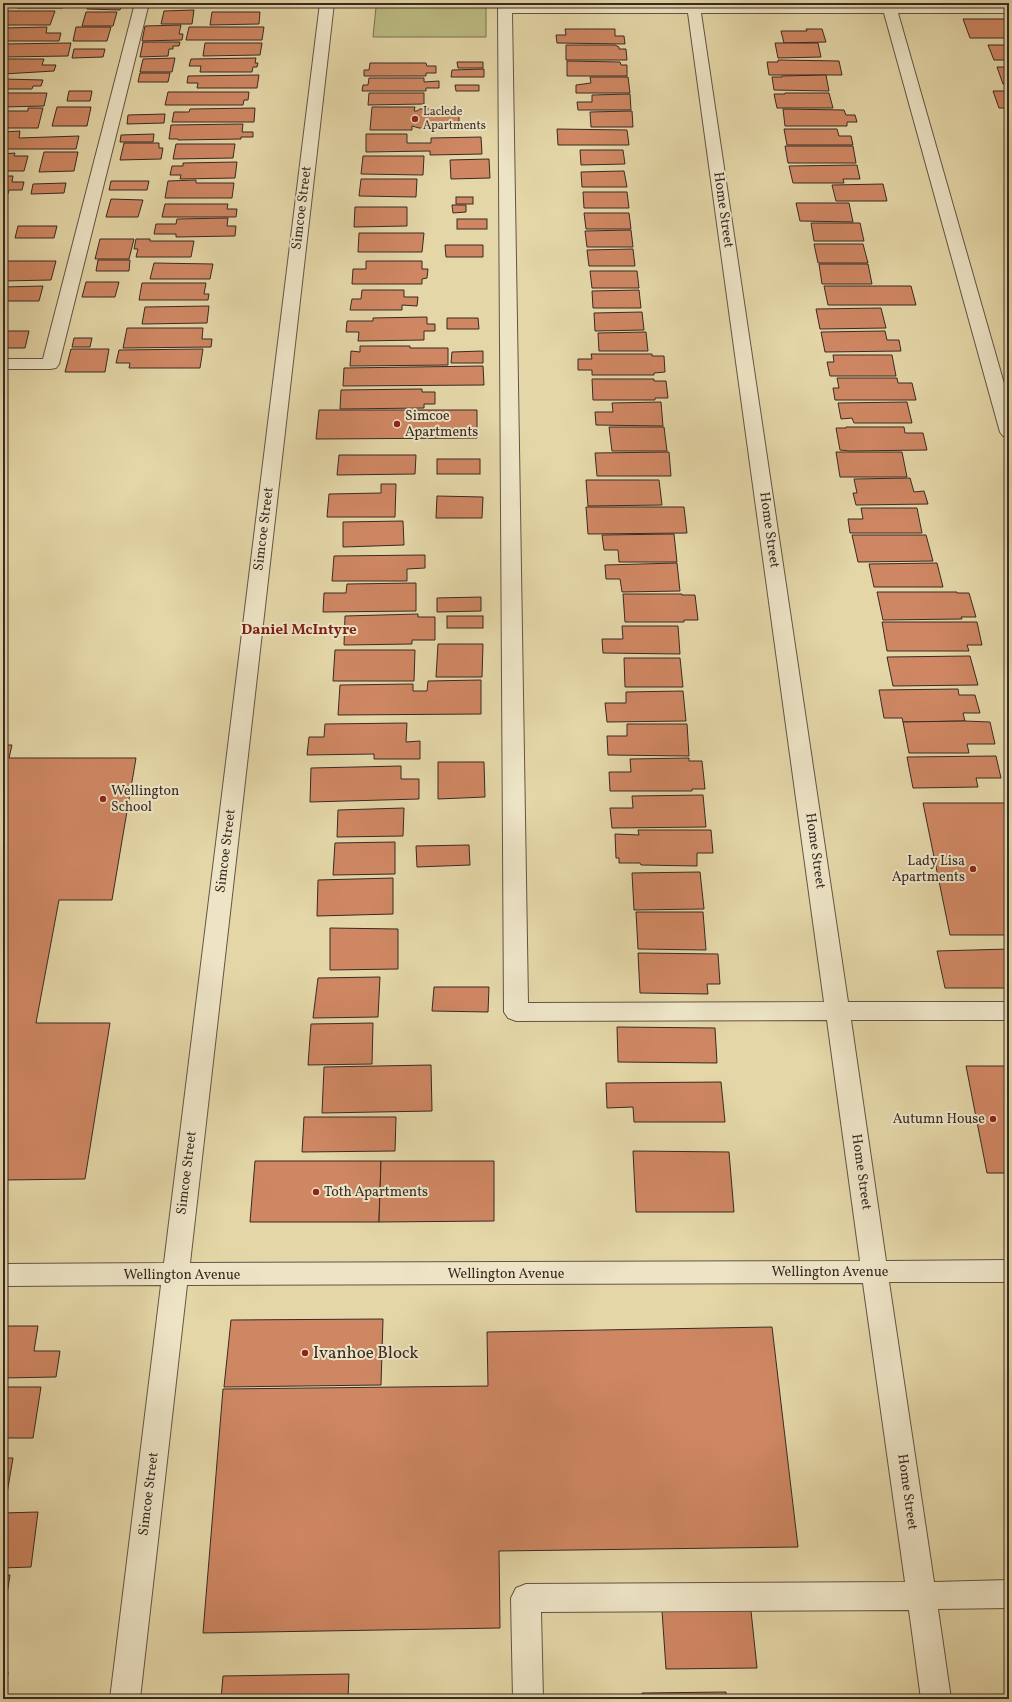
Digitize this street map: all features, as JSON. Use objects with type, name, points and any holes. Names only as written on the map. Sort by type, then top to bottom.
[{"type":"street","points":[[3,364],[50,364],[142,3]]},
{"type":"street","name":"Simcoe Street","points":[[125,1699],[327,3]]},
{"type":"street","points":[[1009,9],[694,6],[505,9],[516,1012],[1009,1011]]},
{"type":"street","name":"Home Street","points":[[694,6],[936,1699]]},
{"type":"street","points":[[890,9],[1009,432]]},
{"type":"street","name":"Wellington Avenue","points":[[3,1275],[1009,1271]]},
{"type":"street","points":[[528,1699],[526,1598],[922,1596],[1009,1594]]},
{"type":"green space","points":[[376,7],[486,7],[486,37],[373,37]]},
{"type":"building","points":[[13,3],[64,3],[63,8],[17,8],[18,5],[12,5]]},
{"type":"building","points":[[89,3],[122,3],[120,10],[87,9]]},
{"type":"building","points":[[194,10],[192,24],[161,24],[164,11]]},
{"type":"building","points":[[4,11],[55,11],[50,25],[3,25]]},
{"type":"building","points":[[86,12],[117,12],[113,26],[82,26]]},
{"type":"building","points":[[212,12],[260,12],[259,24],[210,25]]},
{"type":"building","points":[[963,19],[1009,19],[1009,38],[970,38]]},
{"type":"building","points":[[181,25],[179,34],[183,34],[182,40],[142,41],[145,26]]},
{"type":"building","points":[[47,27],[46,33],[61,33],[59,41],[3,41],[3,28]]},
{"type":"building","points":[[76,27],[111,27],[107,41],[73,41]]},
{"type":"building","points":[[189,27],[264,27],[262,40],[186,40]]},
{"type":"building","points":[[565,29],[615,29],[615,36],[624,36],[625,44],[557,43],[556,35],[566,35]]},
{"type":"building","points":[[806,29],[822,29],[826,42],[784,43],[781,31],[807,31]]},
{"type":"building","points":[[143,42],[180,42],[179,46],[173,46],[173,49],[169,49],[168,56],[140,57]]},
{"type":"building","points":[[71,43],[68,56],[3,57],[3,44]]},
{"type":"building","points":[[205,43],[262,43],[260,55],[203,56]]},
{"type":"building","points":[[775,43],[818,43],[821,57],[778,58]]},
{"type":"building","points":[[566,45],[615,45],[619,47],[619,49],[626,49],[627,60],[566,60]]},
{"type":"building","points":[[988,45],[1009,45],[1009,60],[994,60]]},
{"type":"building","points":[[74,49],[105,49],[103,57],[72,58]]},
{"type":"building","points":[[175,58],[172,72],[140,72],[143,59]]},
{"type":"building","points":[[256,58],[255,63],[258,63],[257,67],[253,67],[252,72],[200,72],[201,66],[189,66],[191,59]]},
{"type":"building","points":[[3,59],[44,59],[42,65],[56,65],[54,71],[3,74]]},
{"type":"building","points":[[778,60],[839,61],[842,75],[769,75],[767,62],[778,62]]},
{"type":"building","points":[[567,61],[620,62],[621,65],[627,65],[627,76],[567,76]]},
{"type":"building","points":[[457,62],[483,62],[483,68],[458,68]]},
{"type":"building","points":[[370,63],[426,63],[427,66],[436,66],[436,73],[426,73],[426,76],[364,76],[364,70],[369,70]]},
{"type":"building","points":[[997,67],[1009,67],[1009,84],[1003,84]]},
{"type":"building","points":[[484,69],[484,77],[451,77],[452,70]]},
{"type":"building","points":[[140,73],[170,73],[168,82],[138,82]]},
{"type":"building","points":[[259,75],[257,88],[197,88],[198,83],[187,83],[188,76]]},
{"type":"building","points":[[826,75],[829,91],[774,90],[772,77]]},
{"type":"building","points":[[590,77],[628,77],[630,93],[576,93],[576,85],[591,83]]},
{"type":"building","points":[[369,78],[424,78],[424,82],[439,81],[439,88],[426,88],[426,91],[362,91],[363,85],[368,85]]},
{"type":"building","points":[[3,79],[43,80],[41,86],[33,86],[32,89],[3,89]]},
{"type":"building","points":[[455,85],[479,85],[479,91],[456,91]]},
{"type":"building","points":[[69,91],[92,91],[90,101],[67,101]]},
{"type":"building","points":[[993,91],[1009,91],[1009,108],[999,108]]},
{"type":"building","points":[[168,92],[249,92],[248,100],[244,100],[243,105],[165,105]]},
{"type":"building","points":[[3,93],[47,93],[44,106],[3,107]]},
{"type":"building","points":[[369,93],[424,93],[424,104],[368,105]]},
{"type":"building","points":[[829,93],[833,108],[777,108],[774,94]]},
{"type":"building","points":[[630,94],[631,110],[578,110],[577,102],[592,102],[592,95]]},
{"type":"building","points":[[57,107],[91,107],[87,126],[52,126]]},
{"type":"building","name":"Laclede Apartments","points":[[372,107],[415,107],[414,111],[420,109],[459,109],[459,128],[419,128],[412,126],[412,130],[370,130]]},
{"type":"building","points":[[28,108],[43,108],[38,128],[3,128],[3,111],[28,111]]},
{"type":"building","points":[[255,108],[254,122],[172,122],[174,112],[189,112],[190,109]]},
{"type":"building","points":[[783,109],[844,110],[846,115],[855,115],[857,122],[847,122],[847,126],[785,126]]},
{"type":"building","points":[[632,111],[633,127],[591,127],[590,112]]},
{"type":"building","points":[[165,114],[164,123],[127,124],[128,115]]},
{"type":"building","points":[[243,124],[242,132],[253,132],[253,137],[241,137],[241,139],[169,139],[171,125]]},
{"type":"building","points":[[557,129],[627,130],[629,145],[558,145]]},
{"type":"building","points":[[784,129],[837,129],[839,136],[851,136],[853,145],[787,145]]},
{"type":"building","points":[[20,131],[19,138],[79,136],[76,149],[3,149],[3,132]]},
{"type":"building","points":[[154,134],[153,142],[120,142],[121,135]]},
{"type":"building","points":[[366,134],[407,134],[407,143],[431,143],[431,138],[481,137],[482,154],[430,155],[430,151],[366,152]]},
{"type":"building","points":[[124,143],[159,143],[159,148],[163,148],[161,159],[120,160]]},
{"type":"building","points":[[176,144],[235,144],[233,158],[173,159]]},
{"type":"building","points":[[785,146],[853,146],[856,163],[788,163]]},
{"type":"building","points":[[580,150],[623,150],[625,164],[581,165]]},
{"type":"building","points":[[44,152],[78,152],[74,171],[39,172]]},
{"type":"building","points":[[15,153],[14,156],[28,156],[24,171],[3,171],[3,154]]},
{"type":"building","points":[[363,156],[424,156],[423,175],[361,174]]},
{"type":"building","points":[[489,159],[490,178],[451,179],[450,160]]},
{"type":"building","points":[[237,162],[235,178],[180,179],[181,175],[170,175],[172,166],[183,166],[183,163]]},
{"type":"building","points":[[857,165],[860,179],[843,179],[844,183],[793,183],[789,166]]},
{"type":"building","points":[[624,171],[627,187],[582,187],[581,172]]},
{"type":"building","points":[[3,176],[13,176],[12,182],[24,182],[22,190],[9,190],[8,194],[3,194]]},
{"type":"building","points":[[361,179],[417,179],[416,197],[359,196]]},
{"type":"building","points":[[196,180],[196,183],[234,183],[232,198],[165,198],[168,181]]},
{"type":"building","points":[[111,181],[149,181],[147,190],[109,190]]},
{"type":"building","points":[[66,183],[64,193],[31,194],[33,184]]},
{"type":"building","points":[[883,184],[887,201],[836,201],[832,185]]},
{"type":"building","points":[[583,192],[627,192],[629,208],[584,208]]},
{"type":"building","points":[[456,197],[473,197],[473,204],[456,204]]},
{"type":"building","points":[[111,199],[143,200],[138,217],[106,217]]},
{"type":"building","points":[[796,203],[849,203],[853,222],[800,221]]},
{"type":"building","points":[[165,204],[228,204],[227,209],[237,209],[236,217],[162,217]]},
{"type":"building","points":[[452,205],[466,205],[466,212],[453,213]]},
{"type":"building","points":[[355,207],[407,207],[407,226],[354,227]]},
{"type":"building","points":[[584,213],[629,213],[631,229],[586,229]]},
{"type":"building","points":[[228,218],[227,226],[236,226],[235,236],[176,237],[176,234],[154,234],[156,224],[176,224],[177,219]]},
{"type":"building","points":[[457,219],[487,219],[487,229],[457,229]]},
{"type":"building","points":[[811,223],[860,223],[864,241],[814,241]]},
{"type":"building","points":[[18,226],[57,226],[54,238],[15,238]]},
{"type":"building","points":[[631,230],[633,247],[587,247],[585,231]]},
{"type":"building","points":[[359,233],[424,233],[422,252],[358,252]]},
{"type":"building","points":[[100,239],[134,239],[129,259],[95,259]]},
{"type":"building","points":[[136,239],[150,239],[150,241],[194,241],[191,257],[136,257],[138,249],[134,249]]},
{"type":"building","points":[[814,244],[863,244],[868,263],[818,263]]},
{"type":"building","points":[[445,245],[483,245],[483,257],[446,257]]},
{"type":"building","points":[[633,249],[635,266],[589,266],[587,250]]},
{"type":"building","points":[[98,260],[130,260],[129,271],[96,271]]},
{"type":"building","points":[[3,261],[56,261],[51,280],[3,281]]},
{"type":"building","points":[[366,261],[422,261],[422,269],[428,269],[427,278],[422,279],[422,284],[352,284],[353,269],[366,269]]},
{"type":"building","points":[[154,263],[213,264],[210,279],[150,279]]},
{"type":"building","points":[[819,264],[868,264],[872,284],[822,284]]},
{"type":"building","points":[[590,271],[637,271],[639,288],[592,288]]},
{"type":"building","points":[[86,282],[119,282],[115,297],[82,297]]},
{"type":"building","points":[[142,283],[206,283],[204,294],[209,294],[208,300],[139,300]]},
{"type":"building","points":[[43,286],[39,301],[3,301],[3,287]]},
{"type":"building","points":[[824,286],[911,286],[916,305],[828,305]]},
{"type":"building","points":[[362,290],[404,290],[404,297],[418,297],[417,306],[402,305],[402,310],[350,310],[352,299],[361,299]]},
{"type":"building","points":[[639,290],[641,308],[593,308],[592,291]]},
{"type":"building","points":[[209,306],[207,323],[142,324],[145,307]]},
{"type":"building","points":[[881,308],[886,328],[820,329],[816,309]]},
{"type":"building","points":[[642,312],[644,330],[595,331],[594,313]]},
{"type":"building","points":[[427,317],[427,324],[435,324],[435,331],[424,331],[424,340],[358,341],[359,332],[346,332],[347,321],[373,321],[373,318]]},
{"type":"building","points":[[447,318],[478,318],[479,329],[447,329]]},
{"type":"building","points":[[127,328],[203,328],[202,339],[212,339],[211,347],[123,348]]},
{"type":"building","points":[[3,331],[29,331],[25,348],[3,348]]},
{"type":"building","points":[[885,331],[887,340],[899,340],[901,351],[825,352],[821,332]]},
{"type":"building","points":[[646,332],[648,351],[599,351],[598,333]]},
{"type":"building","points":[[74,338],[92,338],[90,347],[72,347]]},
{"type":"building","points":[[360,346],[448,348],[448,365],[350,366],[351,351],[360,352]]},
{"type":"building","points":[[71,349],[109,349],[105,372],[65,372]]},
{"type":"building","points":[[203,349],[200,368],[129,368],[130,363],[116,363],[119,350]]},
{"type":"building","points":[[483,351],[483,363],[451,363],[452,352]]},
{"type":"building","points":[[591,354],[652,354],[652,356],[664,356],[665,372],[654,373],[654,375],[592,375],[592,370],[578,370],[578,359],[592,359]]},
{"type":"building","points":[[833,355],[892,355],[896,376],[830,376],[827,362],[834,362]]},
{"type":"building","points":[[483,366],[484,385],[343,386],[344,368]]},
{"type":"building","points":[[837,378],[897,378],[898,383],[912,383],[916,400],[835,400],[833,388],[839,388]]},
{"type":"building","points":[[592,379],[654,379],[654,381],[666,381],[668,398],[655,398],[655,400],[593,400]]},
{"type":"building","points":[[422,389],[422,392],[435,392],[435,404],[424,404],[424,408],[340,409],[341,390]]},
{"type":"building","points":[[661,402],[663,426],[596,425],[595,412],[613,412],[612,403]]},
{"type":"building","points":[[907,402],[912,423],[854,423],[852,418],[841,419],[838,403]]},
{"type":"building","name":"Simcoe Apartments","points":[[319,410],[477,410],[477,438],[316,439]]},
{"type":"building","points":[[609,427],[664,427],[667,451],[612,451]]},
{"type":"building","points":[[904,427],[905,433],[923,433],[927,450],[840,450],[836,428]]},
{"type":"building","points":[[669,452],[671,476],[597,476],[595,453]]},
{"type":"building","points":[[836,452],[902,452],[907,477],[840,477]]},
{"type":"building","points":[[339,455],[416,455],[415,474],[337,475]]},
{"type":"building","points":[[437,459],[480,459],[480,474],[437,474]]},
{"type":"building","points":[[910,478],[914,492],[924,491],[928,504],[856,505],[853,493],[857,493],[854,479]]},
{"type":"building","points":[[586,480],[659,480],[662,505],[588,506]]},
{"type":"building","points":[[381,484],[396,484],[395,517],[327,517],[329,494],[381,493]]},
{"type":"building","points":[[437,496],[483,497],[482,518],[436,518]]},
{"type":"building","points":[[586,507],[684,507],[687,533],[588,534]]},
{"type":"building","points":[[861,508],[917,508],[922,533],[850,533],[848,519],[863,519]]},
{"type":"building","points":[[403,521],[404,545],[343,547],[343,522]]},
{"type":"building","points":[[674,534],[677,562],[619,562],[618,550],[604,550],[602,535]]},
{"type":"building","points":[[852,535],[926,535],[933,561],[858,562]]},
{"type":"building","points":[[425,555],[425,568],[407,569],[407,581],[332,581],[334,556]]},
{"type":"building","points":[[677,563],[680,591],[622,592],[620,579],[606,579],[605,565]]},
{"type":"building","points":[[937,563],[943,587],[874,587],[869,564]]},
{"type":"building","points":[[416,583],[416,611],[323,612],[324,593],[346,593],[347,584]]},
{"type":"building","points":[[877,592],[969,593],[976,617],[961,617],[962,619],[883,620]]},
{"type":"building","points":[[623,594],[695,595],[698,620],[684,620],[684,622],[625,622]]},
{"type":"building","points":[[481,597],[481,611],[437,612],[437,598]]},
{"type":"building","points":[[418,614],[418,617],[435,617],[435,640],[412,640],[412,644],[344,645],[345,616]]},
{"type":"building","points":[[447,616],[483,616],[483,628],[447,628]]},
{"type":"building","points":[[882,622],[977,622],[982,645],[967,645],[969,651],[887,651]]},
{"type":"building","points":[[622,626],[678,626],[680,654],[603,653],[602,639],[623,639]]},
{"type":"building","points":[[438,644],[483,644],[482,677],[436,677]]},
{"type":"building","points":[[335,650],[415,650],[414,681],[333,681]]},
{"type":"building","points":[[970,656],[978,685],[893,686],[887,657]]},
{"type":"building","points":[[624,658],[680,658],[683,687],[625,687]]},
{"type":"building","points":[[481,680],[481,714],[338,715],[340,685],[413,684],[413,691],[427,691],[428,681]]},
{"type":"building","points":[[958,689],[959,695],[975,695],[980,713],[963,713],[965,721],[903,722],[902,718],[884,718],[879,690]]},
{"type":"building","points":[[683,691],[686,721],[607,722],[605,703],[626,703],[626,692]]},
{"type":"building","points":[[903,722],[990,722],[995,744],[967,744],[969,753],[909,753]]},
{"type":"building","points":[[407,723],[406,742],[420,741],[420,759],[374,759],[374,754],[307,755],[309,737],[324,737],[325,724]]},
{"type":"building","points":[[627,724],[687,724],[689,756],[608,755],[607,736],[627,736]]},
{"type":"building","points":[[3,745],[12,745],[9,758],[136,758],[112,900],[59,900],[36,1023],[110,1023],[85,1179],[3,1180]]},
{"type":"building","points":[[996,756],[1001,778],[976,778],[978,787],[913,788],[907,757]]},
{"type":"building","points":[[689,758],[689,761],[702,761],[705,789],[692,789],[692,791],[610,791],[609,772],[631,772],[630,759]]},
{"type":"building","points":[[438,762],[484,762],[485,797],[438,799]]},
{"type":"building","points":[[401,766],[401,779],[419,779],[419,799],[310,802],[311,768]]},
{"type":"building","points":[[703,795],[706,827],[612,828],[610,808],[633,808],[632,796]]},
{"type":"building","name":"Lady Lisa Apartments","points":[[923,803],[1009,803],[1009,935],[950,935]]},
{"type":"building","points":[[404,808],[403,836],[337,837],[338,810]]},
{"type":"building","points":[[638,830],[711,830],[713,853],[697,853],[697,866],[619,863],[619,858],[616,858],[615,834],[639,835]]},
{"type":"building","points":[[395,842],[395,874],[333,875],[335,843]]},
{"type":"building","points":[[469,845],[470,865],[417,867],[416,846]]},
{"type":"building","points":[[700,872],[704,909],[634,910],[632,873]]},
{"type":"building","points":[[393,878],[393,914],[317,916],[318,880]]},
{"type":"building","points":[[636,912],[703,912],[706,950],[638,949]]},
{"type":"building","points":[[330,928],[398,929],[398,969],[330,970]]},
{"type":"building","points":[[1009,949],[1009,988],[945,988],[937,951]]},
{"type":"building","points":[[638,953],[718,954],[720,984],[707,984],[708,994],[640,993]]},
{"type":"building","points":[[380,977],[378,1017],[313,1018],[318,978]]},
{"type":"building","points":[[434,987],[489,987],[488,1012],[432,1011]]},
{"type":"building","points":[[373,1023],[372,1064],[308,1065],[311,1024]]},
{"type":"building","points":[[617,1027],[715,1028],[717,1063],[618,1062]]},
{"type":"building","points":[[431,1065],[432,1111],[322,1113],[324,1067]]},
{"type":"building","name":"Autumn House","points":[[966,1066],[1009,1066],[1009,1173],[987,1173]]},
{"type":"building","points":[[721,1082],[725,1122],[634,1122],[633,1107],[607,1108],[606,1083]]},
{"type":"building","points":[[304,1117],[396,1117],[395,1151],[302,1152]]},
{"type":"building","points":[[633,1151],[729,1152],[734,1212],[636,1212]]},
{"type":"building","name":"Toth Apartments","points":[[255,1161],[381,1161],[379,1222],[250,1222]]},
{"type":"building","points":[[381,1161],[494,1161],[494,1221],[379,1222]]},
{"type":"building","name":"Ivanhoe Block","points":[[383,1319],[381,1385],[224,1387],[231,1320]]},
{"type":"building","points":[[3,1326],[38,1326],[34,1351],[60,1351],[56,1377],[3,1378]]},
{"type":"building","points":[[772,1327],[798,1547],[499,1551],[500,1628],[203,1633],[223,1389],[488,1386],[487,1332]]},
{"type":"building","points":[[3,1387],[41,1387],[33,1438],[3,1438]]},
{"type":"building","points":[[3,1458],[13,1458],[5,1505],[3,1505]]},
{"type":"building","points":[[38,1512],[31,1567],[3,1568],[3,1513]]},
{"type":"building","points":[[3,1575],[10,1575],[3,1620]]},
{"type":"building","points":[[662,1611],[751,1611],[757,1668],[666,1669]]},
{"type":"building","points":[[3,1672],[8,1672],[5,1699],[3,1699]]},
{"type":"building","points":[[349,1674],[348,1699],[221,1699],[223,1676]]},
{"type":"building","points":[[726,1692],[726,1699],[642,1699],[642,1693]]},
{"type":"place","name":"Laclede Apartments","points":[[415,119]]},
{"type":"place","name":"Simcoe Apartments","points":[[397,424]]},
{"type":"place","name":"Wellington School","points":[[103,799]]},
{"type":"place","name":"Lady Lisa Apartments","points":[[973,869]]},
{"type":"place","name":"Autumn House","points":[[993,1119]]},
{"type":"place","name":"Toth Apartments","points":[[316,1192]]},
{"type":"place","name":"Ivanhoe Block","points":[[305,1353]]},
{"type":"district","name":"Daniel McIntyre","points":[[299,630]]}]
